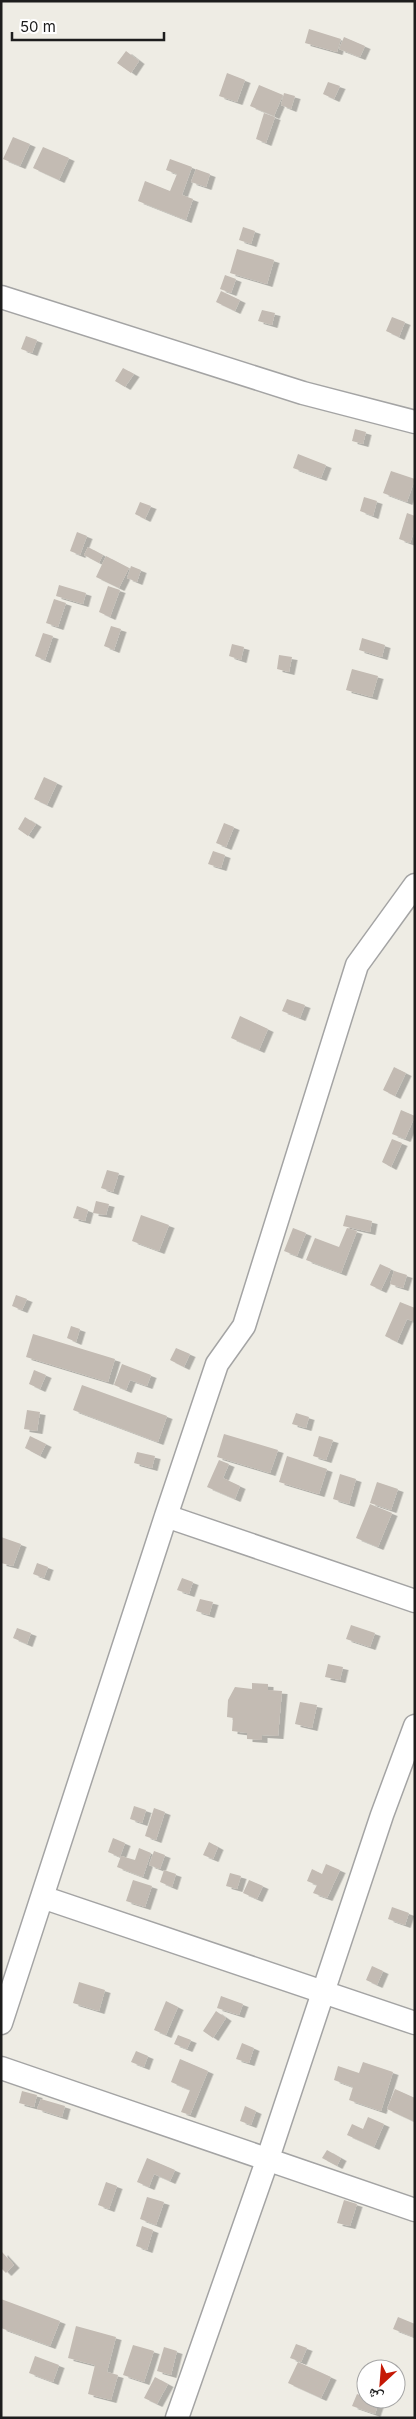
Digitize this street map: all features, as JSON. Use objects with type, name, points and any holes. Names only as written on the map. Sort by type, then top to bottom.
[{"type":"street","points":[[1,297],[302,393],[415,422]]},
{"type":"street","points":[[1,2023],[217,1364],[244,1326],[357,964],[415,885]]},
{"type":"street","points":[[166,1516],[415,1601]]},
{"type":"street","points":[[177,2418],[415,1726]]},
{"type":"street","points":[[42,1897],[415,2023]]},
{"type":"street","points":[[1,2068],[415,2210]]},
{"type":"building","points":[[309,29],[341,39],[337,52],[305,43]]},
{"type":"building","points":[[344,37],[365,46],[360,57],[339,49]]},
{"type":"building","points":[[126,51],[139,61],[131,73],[117,63]]},
{"type":"building","points":[[227,73],[245,80],[237,102],[219,96]]},
{"type":"building","points":[[328,82],[340,86],[334,99],[323,94]]},
{"type":"building","points":[[259,85],[283,95],[274,116],[250,106]]},
{"type":"building","points":[[284,93],[295,96],[291,109],[281,105]]},
{"type":"building","points":[[264,113],[275,117],[266,143],[256,139]]},
{"type":"building","points":[[13,137],[30,144],[20,166],[3,159]]},
{"type":"building","points":[[43,147],[69,158],[59,180],[33,168]]},
{"type":"building","points":[[170,159],[192,167],[182,195],[193,199],[186,220],[138,201],[145,181],[170,191],[177,174],[166,170]]},
{"type":"building","points":[[196,169],[210,174],[206,187],[191,182]]},
{"type":"building","points":[[243,227],[255,231],[251,244],[239,240]]},
{"type":"building","points":[[237,249],[274,260],[267,284],[230,273]]},
{"type":"building","points":[[225,275],[236,279],[231,293],[220,289]]},
{"type":"building","points":[[221,291],[240,300],[235,311],[216,302]]},
{"type":"building","points":[[262,310],[275,313],[272,325],[258,321]]},
{"type":"building","points":[[392,317],[405,322],[399,337],[386,331]]},
{"type":"building","points":[[26,336],[37,340],[32,353],[21,349]]},
{"type":"building","points":[[123,368],[134,374],[125,387],[115,381]]},
{"type":"building","points":[[355,429],[366,432],[363,444],[352,441]]},
{"type":"building","points":[[298,454],[326,465],[321,478],[293,468]]},
{"type":"building","points":[[391,471],[415,479],[407,502],[383,493]]},
{"type":"building","points":[[364,497],[377,501],[373,516],[360,511]]},
{"type":"building","points":[[140,502],[151,506],[145,519],[135,514]]},
{"type":"building","points":[[407,513],[415,516],[415,529],[410,543],[399,539]]},
{"type":"building","points":[[77,532],[87,536],[80,555],[70,551]]},
{"type":"building","points":[[88,547],[103,555],[99,563],[84,555]]},
{"type":"building","points":[[106,556],[129,568],[119,588],[96,577]]},
{"type":"building","points":[[131,566],[141,570],[137,582],[127,578]]},
{"type":"building","points":[[59,585],[86,593],[83,604],[56,596]]},
{"type":"building","points":[[108,586],[120,590],[110,617],[99,612]]},
{"type":"building","points":[[54,599],[66,603],[58,627],[46,623]]},
{"type":"building","points":[[111,626],[121,629],[114,650],[104,646]]},
{"type":"building","points":[[43,633],[53,636],[45,660],[35,656]]},
{"type":"building","points":[[362,638],[385,645],[382,657],[359,650]]},
{"type":"building","points":[[232,644],[244,647],[241,660],[229,656]]},
{"type":"building","points":[[279,655],[292,657],[289,672],[277,669]]},
{"type":"building","points":[[352,669],[378,676],[372,697],[346,690]]},
{"type":"building","points":[[44,777],[57,783],[47,805],[34,799]]},
{"type":"building","points":[[25,817],[36,824],[28,836],[18,829]]},
{"type":"building","points":[[224,823],[234,827],[226,847],[216,843]]},
{"type":"building","points":[[213,851],[225,855],[221,868],[208,864]]},
{"type":"building","points":[[287,999],[305,1005],[300,1018],[282,1011]]},
{"type":"building","points":[[240,1016],[268,1029],[259,1050],[231,1038]]},
{"type":"building","points":[[394,1067],[406,1073],[395,1096],[383,1090]]},
{"type":"building","points":[[401,1110],[415,1116],[405,1139],[392,1134]]},
{"type":"building","points":[[392,1139],[402,1143],[391,1167],[382,1162]]},
{"type":"building","points":[[107,1170],[119,1173],[113,1192],[101,1188]]},
{"type":"building","points":[[96,1201],[109,1204],[106,1215],[93,1213]]},
{"type":"building","points":[[77,1206],[88,1210],[85,1221],[73,1218]]},
{"type":"building","points":[[141,1215],[169,1225],[159,1251],[132,1241]]},
{"type":"building","points":[[346,1215],[372,1221],[370,1232],[343,1226]]},
{"type":"building","points":[[293,1228],[306,1233],[297,1256],[284,1251]]},
{"type":"building","points":[[347,1228],[357,1231],[341,1273],[306,1260],[315,1238],[339,1247]]},
{"type":"building","points":[[380,1264],[391,1269],[381,1290],[370,1285]]},
{"type":"building","points":[[394,1271],[407,1275],[403,1288],[390,1284]]},
{"type":"building","points":[[16,1295],[27,1299],[22,1310],[12,1306]]},
{"type":"building","points":[[400,1302],[415,1308],[415,1322],[407,1319],[397,1342],[385,1336]]},
{"type":"building","points":[[71,1326],[80,1329],[76,1342],[67,1338]]},
{"type":"building","points":[[33,1334],[115,1359],[108,1382],[26,1357]]},
{"type":"building","points":[[176,1348],[190,1354],[184,1367],[170,1360]]},
{"type":"building","points":[[122,1364],[151,1375],[147,1386],[130,1380],[126,1390],[114,1385]]},
{"type":"building","points":[[34,1370],[46,1375],[40,1389],[29,1384]]},
{"type":"building","points":[[82,1385],[167,1416],[158,1442],[73,1410]]},
{"type":"building","points":[[27,1410],[40,1412],[37,1431],[24,1429]]},
{"type":"building","points":[[296,1413],[309,1417],[306,1428],[292,1424]]},
{"type":"building","points":[[224,1434],[278,1450],[270,1473],[217,1457]]},
{"type":"building","points":[[30,1436],[46,1444],[40,1456],[25,1448]]},
{"type":"building","points":[[319,1436],[333,1440],[326,1460],[313,1456]]},
{"type":"building","points":[[137,1452],[155,1456],[152,1468],[134,1463]]},
{"type":"building","points":[[287,1456],[327,1469],[319,1494],[279,1482]]},
{"type":"building","points":[[219,1460],[229,1464],[223,1478],[240,1486],[235,1499],[207,1487]]},
{"type":"building","points":[[340,1474],[356,1479],[349,1504],[333,1499]]},
{"type":"building","points":[[377,1482],[398,1489],[391,1510],[370,1503]]},
{"type":"building","points":[[370,1504],[392,1513],[378,1547],[356,1538]]},
{"type":"building","points":[[1,1537],[21,1544],[13,1566],[1,1563]]},
{"type":"building","points":[[37,1563],[48,1567],[44,1578],[33,1574]]},
{"type":"building","points":[[182,1578],[193,1582],[189,1594],[177,1590]]},
{"type":"building","points":[[200,1599],[213,1602],[209,1615],[196,1611]]},
{"type":"building","points":[[351,1625],[375,1633],[370,1647],[346,1639]]},
{"type":"building","points":[[17,1628],[31,1633],[27,1644],[13,1638]]},
{"type":"building","points":[[328,1664],[343,1667],[340,1680],[325,1677]]},
{"type":"building","points":[[252,1683],[268,1684],[268,1690],[282,1691],[278,1736],[262,1735],[262,1740],[247,1739],[247,1733],[232,1731],[233,1718],[227,1717],[228,1700],[235,1687],[252,1689]]},
{"type":"building","points":[[300,1702],[317,1705],[312,1728],[295,1724]]},
{"type":"building","points":[[134,1806],[146,1810],[142,1823],[130,1819]]},
{"type":"building","points":[[154,1808],[165,1812],[156,1840],[145,1836]]},
{"type":"building","points":[[113,1838],[125,1843],[120,1857],[108,1852]]},
{"type":"building","points":[[209,1842],[218,1847],[213,1859],[203,1855]]},
{"type":"building","points":[[139,1848],[151,1853],[143,1877],[117,1867],[121,1856],[135,1860]]},
{"type":"building","points":[[154,1851],[165,1855],[160,1869],[149,1865]]},
{"type":"building","points":[[326,1864],[340,1870],[327,1898],[313,1893],[317,1885],[307,1881],[312,1869],[322,1874]]},
{"type":"building","points":[[164,1870],[176,1874],[172,1887],[160,1882]]},
{"type":"building","points":[[230,1873],[241,1876],[237,1889],[226,1886]]},
{"type":"building","points":[[133,1880],[152,1886],[145,1907],[126,1901]]},
{"type":"building","points":[[249,1880],[263,1886],[257,1899],[243,1893]]},
{"type":"building","points":[[392,1907],[409,1913],[405,1925],[388,1919]]},
{"type":"building","points":[[372,1966],[383,1971],[377,1985],[366,1980]]},
{"type":"building","points":[[79,1982],[105,1990],[99,2011],[73,2003]]},
{"type":"building","points":[[221,1996],[243,2004],[239,2015],[217,2008]]},
{"type":"building","points":[[166,2001],[178,2007],[166,2035],[154,2030]]},
{"type":"building","points":[[216,2011],[226,2018],[213,2038],[203,2031]]},
{"type":"building","points":[[178,2035],[191,2040],[187,2049],[174,2044]]},
{"type":"building","points":[[242,2043],[254,2048],[249,2063],[236,2059]]},
{"type":"building","points":[[136,2051],[148,2056],[144,2067],[131,2062]]},
{"type":"building","points":[[180,2059],[208,2071],[190,2115],[181,2112],[190,2090],[171,2082]]},
{"type":"building","points":[[363,2062],[393,2072],[381,2111],[349,2100],[353,2087],[334,2080],[338,2066],[359,2073]]},
{"type":"building","points":[[395,2089],[415,2098],[415,2122],[387,2109]]},
{"type":"building","points":[[22,2091],[37,2095],[34,2107],[19,2103]]},
{"type":"building","points":[[41,2099],[65,2106],[62,2117],[37,2109]]},
{"type":"building","points":[[245,2106],[256,2111],[251,2125],[240,2121]]},
{"type":"building","points":[[368,2117],[384,2124],[374,2147],[347,2135],[352,2124],[363,2129]]},
{"type":"building","points":[[327,2150],[341,2158],[337,2166],[322,2158]]},
{"type":"building","points":[[147,2158],[175,2170],[170,2181],[154,2174],[149,2187],[137,2182]]},
{"type":"building","points":[[106,2182],[117,2186],[109,2209],[98,2205]]},
{"type":"building","points":[[147,2197],[164,2202],[156,2225],[140,2219]]},
{"type":"building","points":[[344,2200],[357,2204],[350,2226],[337,2223]]},
{"type":"building","points":[[142,2226],[153,2230],[147,2250],[136,2246]]},
{"type":"building","points":[[2,2252],[14,2265],[6,2273],[1,2268]]},
{"type":"building","points":[[1,2299],[60,2321],[50,2346],[1,2328]]},
{"type":"building","points":[[398,2317],[415,2324],[414,2337],[393,2329]]},
{"type":"building","points":[[76,2326],[116,2337],[107,2372],[118,2375],[111,2400],[88,2394],[95,2365],[68,2358]]},
{"type":"building","points":[[296,2344],[307,2348],[301,2362],[290,2358]]},
{"type":"building","points":[[133,2345],[154,2351],[144,2382],[123,2375]]},
{"type":"building","points":[[164,2347],[177,2351],[171,2375],[157,2371]]},
{"type":"building","points":[[35,2356],[59,2365],[53,2382],[29,2373]]},
{"type":"building","points":[[298,2362],[331,2377],[321,2398],[288,2383]]},
{"type":"building","points":[[155,2377],[168,2384],[157,2404],[144,2398]]},
{"type":"building","points":[[356,2396],[356,2407],[352,2406]]},
{"type":"building","points":[[361,2409],[377,2409],[375,2414]]}]
